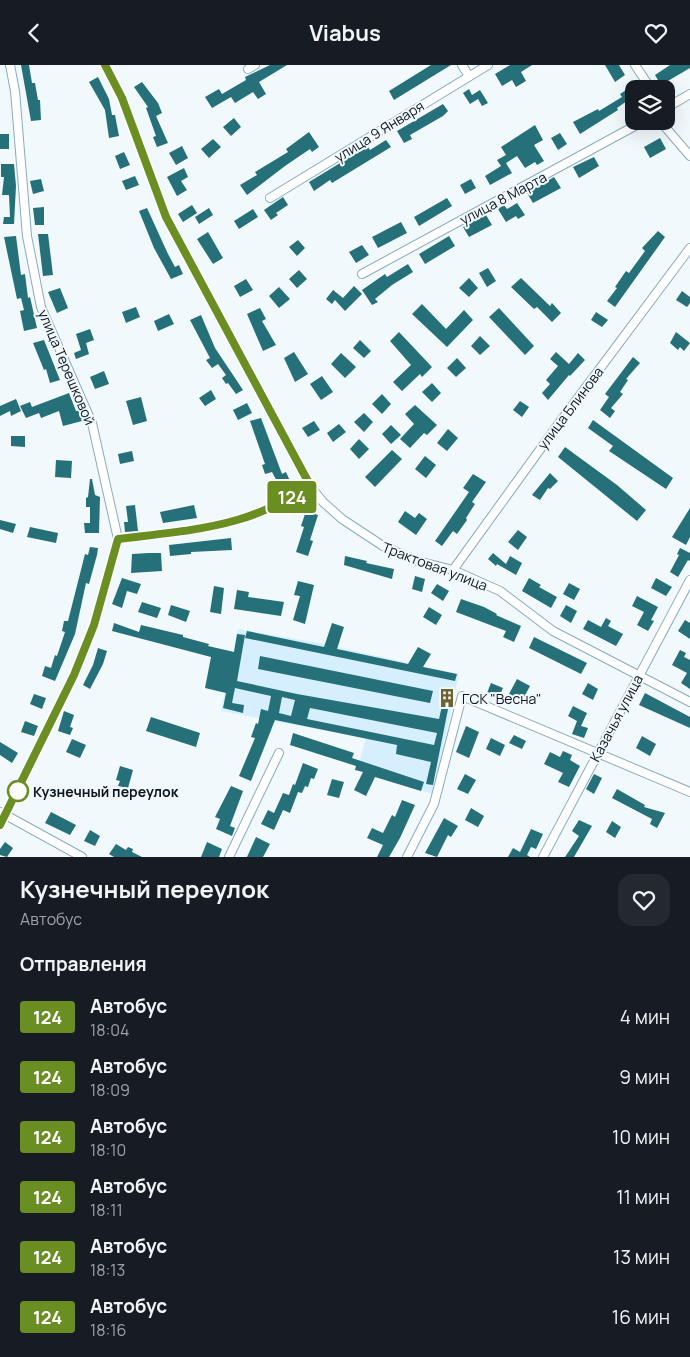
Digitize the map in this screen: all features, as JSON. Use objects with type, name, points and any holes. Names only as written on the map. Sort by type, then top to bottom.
[{"type":"street","name":"улица Терешковой","points":[[0,825],[3,813],[77,667],[95,620],[118,539],[92,423],[41,307],[27,236],[15,91],[10,65]]},
{"type":"street","name":"Трактовая улица","points":[[105,65],[122,98],[166,217],[311,487],[323,502],[342,519],[383,546],[414,560],[453,570],[500,591],[553,631],[690,702]]},
{"type":"street","points":[[462,65],[468,76]]},
{"type":"street","name":"улица 9 Января","points":[[270,198],[488,65]]},
{"type":"street","points":[[635,65],[645,80]]},
{"type":"street","points":[[675,103],[690,94]]},
{"type":"street","name":"улица 8 Марта","points":[[362,274],[627,130]]},
{"type":"street","points":[[668,130],[690,156]]},
{"type":"street","name":"улица Блинова","points":[[453,570],[556,426],[690,248]]},
{"type":"street","points":[[118,539],[221,525],[270,508],[311,487]]},
{"type":"street","name":"Казачья улица","points":[[543,857],[690,580]]},
{"type":"street","points":[[408,857],[434,804],[462,696],[690,792]]},
{"type":"street","points":[[229,857],[279,753]]},
{"type":"street","points":[[3,813],[82,857]]},
{"type":"shaded area","points":[[238,629],[319,643],[459,674],[433,794],[357,770],[366,738],[221,711]]},
{"type":"building","points":[[21,65],[29,65],[32,83],[35,83],[38,100],[40,100],[41,120],[31,121]]},
{"type":"building","points":[[270,65],[287,65],[259,82],[266,94],[258,99],[253,92],[235,103],[231,97],[212,108],[205,97],[219,89],[222,94],[246,80],[245,77]]},
{"type":"building","points":[[431,65],[451,65],[394,100],[389,91]]},
{"type":"building","points":[[510,65],[532,65],[521,72],[526,81],[516,87],[512,80],[502,86],[495,74]]},
{"type":"building","points":[[605,65],[619,65],[625,75],[615,82]]},
{"type":"building","points":[[670,65],[690,65],[690,68],[670,80],[658,80],[655,75]]},
{"type":"building","points":[[98,77],[109,99],[112,115],[115,115],[119,136],[109,138],[105,110],[89,82]]},
{"type":"building","points":[[142,82],[158,103],[162,113],[156,116],[168,143],[157,147],[153,137],[156,136],[146,108],[148,107],[134,87]]},
{"type":"building","points":[[469,89],[472,95],[480,90],[488,103],[482,106],[478,99],[470,104],[463,93]]},
{"type":"building","points":[[625,91],[625,102],[617,108],[618,110],[580,134],[573,122],[598,109],[599,111],[622,97],[620,94]]},
{"type":"building","points":[[443,104],[448,111],[443,116],[410,135],[412,139],[404,143],[397,131]]},
{"type":"building","points":[[234,118],[241,127],[231,136],[223,127]]},
{"type":"building","points":[[535,125],[543,140],[534,145],[544,161],[537,165],[535,162],[525,168],[517,156],[506,163],[512,173],[490,185],[485,176],[501,166],[497,160],[506,155],[501,147]]},
{"type":"building","points":[[309,132],[319,147],[312,152],[310,149],[247,195],[240,185],[257,175],[255,172],[288,152],[286,149]]},
{"type":"building","points":[[560,133],[567,144],[558,150],[551,138]]},
{"type":"building","points":[[0,134],[9,134],[9,149],[0,149]]},
{"type":"building","points":[[660,138],[666,149],[650,158],[644,147]]},
{"type":"building","points":[[213,139],[221,147],[209,158],[201,149]]},
{"type":"building","points":[[386,140],[391,147],[332,183],[330,180],[314,191],[309,182],[368,147],[370,150]]},
{"type":"building","points":[[182,146],[188,158],[176,165],[169,153]]},
{"type":"building","points":[[124,152],[130,165],[120,169],[115,156]]},
{"type":"building","points":[[594,157],[599,166],[579,178],[573,167]]},
{"type":"building","points":[[1,164],[14,164],[16,186],[14,224],[3,224],[4,217],[10,217],[9,195],[2,195],[4,177],[1,177]]},
{"type":"building","points":[[184,168],[188,177],[181,181],[187,190],[177,196],[167,177]]},
{"type":"building","points":[[135,176],[139,185],[126,190],[122,181]]},
{"type":"building","points":[[554,177],[561,188],[533,203],[527,193]]},
{"type":"building","points":[[41,179],[44,191],[33,194],[30,181]]},
{"type":"building","points":[[471,179],[476,188],[465,194],[460,185]]},
{"type":"building","points":[[283,197],[288,205],[276,213],[278,215],[271,220],[264,210]]},
{"type":"building","points":[[447,198],[452,206],[419,226],[414,217]]},
{"type":"building","points":[[517,203],[525,215],[518,219],[516,216],[506,222],[498,209],[504,205],[507,209]]},
{"type":"building","points":[[192,205],[197,213],[183,222],[178,214]]},
{"type":"building","points":[[44,207],[44,225],[35,225],[33,208]]},
{"type":"building","points":[[147,208],[175,267],[179,265],[183,274],[171,279],[154,248],[139,211]]},
{"type":"building","points":[[209,208],[213,215],[199,224],[195,217]]},
{"type":"building","points":[[253,209],[258,217],[239,229],[234,221]]},
{"type":"building","points":[[486,215],[492,225],[469,237],[463,227]]},
{"type":"building","points":[[401,222],[407,233],[378,248],[372,237]]},
{"type":"building","points":[[658,231],[665,237],[615,307],[607,301],[626,271],[629,273],[645,251],[642,248]]},
{"type":"building","points":[[208,232],[223,258],[213,264],[197,239]]},
{"type":"building","points":[[38,234],[48,234],[53,275],[43,276]]},
{"type":"building","points":[[16,236],[21,275],[25,274],[28,298],[30,297],[37,328],[24,331],[20,311],[24,310],[21,298],[17,299],[4,237]]},
{"type":"building","points":[[449,236],[455,246],[425,264],[419,254]]},
{"type":"building","points":[[298,240],[305,248],[297,256],[289,247]]},
{"type":"building","points":[[362,245],[369,255],[356,263],[349,252]]},
{"type":"building","points":[[408,264],[413,272],[392,285],[375,299],[378,302],[372,305],[362,290],[385,274],[387,277]]},
{"type":"building","points":[[488,268],[496,281],[487,287],[479,273]]},
{"type":"building","points":[[299,270],[307,279],[297,288],[289,279]]},
{"type":"building","points":[[469,278],[478,288],[469,297],[459,288]]},
{"type":"building","points":[[521,278],[550,306],[552,303],[561,313],[552,322],[537,307],[534,309],[511,287]]},
{"type":"building","points":[[246,279],[253,290],[240,297],[234,286]]},
{"type":"building","points":[[354,286],[362,294],[345,311],[335,300],[332,304],[326,299],[333,290],[343,298]]},
{"type":"building","points":[[279,287],[290,299],[279,308],[269,296]]},
{"type":"building","points":[[60,288],[68,308],[57,313],[48,292]]},
{"type":"building","points":[[682,291],[690,297],[690,303],[687,307],[676,300]]},
{"type":"building","points":[[422,304],[446,329],[464,310],[473,320],[447,347],[412,314]]},
{"type":"building","points":[[136,307],[140,317],[126,323],[122,312]]},
{"type":"building","points":[[260,308],[266,319],[262,321],[276,345],[263,351],[247,314]]},
{"type":"building","points":[[499,308],[534,346],[525,355],[489,317]]},
{"type":"building","points":[[596,312],[608,320],[602,327],[591,320]]},
{"type":"building","points":[[169,314],[174,324],[158,331],[154,321]]},
{"type":"building","points":[[201,315],[215,348],[243,390],[236,394],[222,378],[226,375],[218,364],[212,368],[206,360],[210,358],[190,320]]},
{"type":"building","points":[[90,329],[94,340],[86,343],[89,354],[76,359],[74,353],[81,350],[76,334]]},
{"type":"building","points":[[399,332],[432,367],[422,377],[420,374],[402,391],[393,382],[411,365],[390,341]]},
{"type":"building","points":[[676,332],[690,343],[684,351],[680,347],[678,350],[670,343]]},
{"type":"building","points":[[480,336],[490,346],[480,355],[471,346]]},
{"type":"building","points":[[44,340],[60,380],[50,383],[46,369],[44,370],[33,343]]},
{"type":"building","points":[[360,340],[371,351],[364,358],[353,348]]},
{"type":"building","points":[[294,352],[308,374],[295,382],[284,358]]},
{"type":"building","points":[[556,352],[569,364],[578,353],[585,360],[569,375],[548,400],[542,393],[550,384],[546,380],[558,366],[550,359]]},
{"type":"building","points":[[341,353],[356,367],[345,378],[331,364]]},
{"type":"building","points":[[633,357],[640,363],[626,379],[628,380],[620,392],[623,394],[611,408],[615,411],[610,418],[600,410],[609,397],[605,394]]},
{"type":"building","points":[[457,358],[466,368],[456,377],[447,368]]},
{"type":"building","points":[[104,371],[109,384],[95,389],[90,377]]},
{"type":"building","points":[[322,376],[333,392],[321,400],[310,384]]},
{"type":"building","points":[[432,383],[441,393],[432,402],[422,392]]},
{"type":"building","points":[[211,390],[216,399],[205,406],[199,398]]},
{"type":"building","points":[[69,393],[76,411],[80,410],[82,421],[63,426],[59,411],[41,418],[39,413],[26,418],[20,406],[30,402],[32,407]]},
{"type":"building","points":[[382,394],[391,404],[382,414],[372,404]]},
{"type":"building","points":[[141,397],[147,421],[133,425],[126,401]]},
{"type":"building","points":[[16,399],[21,411],[11,416],[10,411],[0,416],[0,406]]},
{"type":"building","points":[[520,401],[529,407],[522,417],[513,410]]},
{"type":"building","points":[[247,403],[252,413],[238,420],[233,410]]},
{"type":"building","points":[[415,405],[437,425],[427,435],[424,433],[410,448],[400,439],[414,424],[405,414]]},
{"type":"building","points":[[364,413],[373,422],[364,432],[354,422]]},
{"type":"building","points":[[261,418],[282,474],[286,472],[290,481],[280,487],[272,472],[265,474],[262,465],[265,464],[250,421]]},
{"type":"building","points":[[593,420],[673,478],[666,489],[609,451],[613,446],[588,428]]},
{"type":"building","points":[[314,421],[320,430],[308,437],[302,428]]},
{"type":"building","points":[[339,424],[346,432],[333,442],[327,433]]},
{"type":"building","points":[[391,425],[401,435],[391,444],[382,434]]},
{"type":"building","points":[[448,429],[458,438],[447,451],[437,443]]},
{"type":"building","points":[[11,436],[25,436],[25,447],[11,446]]},
{"type":"building","points":[[359,439],[369,449],[359,459],[350,449]]},
{"type":"building","points":[[565,447],[617,485],[646,510],[637,521],[558,457]]},
{"type":"building","points":[[392,450],[402,459],[375,487],[365,477]]},
{"type":"building","points":[[132,451],[134,461],[120,464],[118,454]]},
{"type":"building","points":[[425,456],[436,465],[426,478],[415,469]]},
{"type":"building","points":[[56,460],[72,461],[71,478],[55,477]]},
{"type":"building","points":[[550,473],[558,481],[550,489],[548,488],[540,500],[532,495]]},
{"type":"building","points":[[473,474],[486,482],[472,502],[475,504],[466,518],[467,520],[457,534],[453,531],[442,546],[435,541],[469,492],[463,488]]},
{"type":"building","points":[[90,479],[92,479],[95,495],[100,497],[99,533],[85,533],[84,523],[90,523],[90,507],[86,507],[86,498],[88,497]]},
{"type":"building","points":[[135,505],[138,531],[125,532],[124,522],[128,522],[126,506]]},
{"type":"building","points":[[194,505],[197,518],[163,523],[160,512]]},
{"type":"building","points":[[690,508],[690,537],[686,545],[672,537]]},
{"type":"building","points":[[306,511],[318,515],[310,540],[313,541],[308,556],[296,552],[304,527],[301,526]]},
{"type":"building","points":[[405,511],[415,518],[419,513],[427,519],[416,535],[398,522]]},
{"type":"building","points":[[0,520],[16,524],[13,533],[0,529]]},
{"type":"building","points":[[30,527],[58,533],[56,543],[27,537]]},
{"type":"building","points":[[518,530],[527,537],[518,550],[508,542]]},
{"type":"building","points":[[231,538],[232,550],[191,552],[191,554],[170,556],[169,545]]},
{"type":"building","points":[[90,547],[98,548],[97,555],[89,584],[86,583],[75,634],[55,681],[42,676],[45,666],[51,668],[55,655],[57,656],[65,632],[62,631],[64,621],[68,621],[85,554],[88,555]]},
{"type":"building","points":[[680,548],[690,553],[690,561],[688,560],[678,577],[670,572],[679,555],[677,554]]},
{"type":"building","points":[[161,553],[162,571],[131,573],[132,554]]},
{"type":"building","points":[[493,553],[506,564],[510,556],[522,563],[516,575],[497,564],[496,566],[488,559]]},
{"type":"building","points":[[345,556],[394,569],[392,579],[344,565]]},
{"type":"building","points":[[415,576],[425,579],[422,592],[412,589]]},
{"type":"building","points":[[122,578],[141,584],[137,594],[127,591],[122,608],[112,604]]},
{"type":"building","points":[[529,578],[541,585],[539,587],[557,597],[551,608],[522,591]]},
{"type":"building","points":[[656,578],[672,587],[666,596],[651,588]]},
{"type":"building","points":[[298,581],[314,585],[305,624],[293,620],[300,596],[294,595]]},
{"type":"building","points":[[569,583],[580,589],[574,600],[563,594]]},
{"type":"building","points":[[437,584],[449,591],[443,601],[431,593]]},
{"type":"building","points":[[214,586],[224,588],[221,614],[210,612]]},
{"type":"building","points":[[237,590],[249,592],[248,597],[284,602],[281,616],[234,609]]},
{"type":"building","points":[[637,596],[658,607],[651,620],[654,621],[648,631],[637,625],[644,612],[632,606]]},
{"type":"building","points":[[461,599],[484,607],[496,615],[521,626],[514,642],[503,637],[506,631],[456,612]]},
{"type":"building","points":[[142,602],[161,608],[157,618],[138,612]]},
{"type":"building","points":[[171,605],[190,611],[186,622],[168,615]]},
{"type":"building","points":[[566,605],[577,611],[571,623],[560,616]]},
{"type":"building","points":[[429,607],[442,615],[436,625],[423,617]]},
{"type":"building","points":[[606,618],[611,621],[608,626],[623,634],[616,646],[583,629],[588,620],[601,627]]},
{"type":"building","points":[[685,620],[690,623],[690,639],[678,631]]},
{"type":"building","points":[[114,623],[139,632],[141,625],[183,635],[183,637],[209,644],[208,646],[234,652],[237,634],[245,635],[237,681],[297,694],[439,719],[445,693],[451,694],[433,785],[426,784],[431,762],[396,754],[397,745],[275,720],[251,781],[239,776],[255,738],[251,737],[256,723],[258,724],[261,709],[268,711],[271,696],[235,688],[232,703],[244,705],[243,713],[223,708],[226,693],[205,688],[211,657],[112,631]],"holes":[[[282,697],[295,700],[291,716],[279,713]],[[310,708],[437,733],[434,745],[307,719]]]},
{"type":"building","points":[[332,623],[344,627],[337,649],[408,664],[418,647],[431,654],[423,667],[457,674],[455,681],[245,638],[247,631],[324,647]]},
{"type":"building","points":[[534,637],[587,663],[581,674],[529,648]]},
{"type":"building","points":[[98,648],[107,651],[103,664],[90,689],[83,685],[93,665]]},
{"type":"building","points":[[680,650],[686,653],[684,657],[690,660],[690,689],[681,683],[687,673],[672,665]]},
{"type":"building","points":[[260,656],[433,691],[430,703],[258,669]]},
{"type":"building","points":[[517,679],[530,686],[522,701],[509,694]]},
{"type":"building","points":[[491,683],[503,688],[499,697],[487,693]]},
{"type":"building","points":[[588,683],[598,689],[593,700],[582,694]]},
{"type":"building","points":[[645,693],[690,717],[690,728],[639,705]]},
{"type":"building","points":[[34,694],[46,698],[42,709],[30,704]]},
{"type":"building","points":[[573,706],[587,713],[581,726],[588,728],[584,738],[572,734],[577,721],[568,716]]},
{"type":"building","points":[[64,711],[74,715],[70,727],[73,728],[70,735],[58,731]]},
{"type":"building","points":[[151,717],[200,733],[196,747],[146,731]]},
{"type":"building","points":[[25,721],[38,726],[34,736],[21,732]]},
{"type":"building","points":[[466,726],[479,732],[469,758],[456,752]]},
{"type":"building","points":[[293,733],[354,753],[352,758],[424,782],[421,791],[375,777],[366,796],[354,790],[363,772],[355,770],[356,766],[290,745]]},
{"type":"building","points":[[514,735],[526,741],[522,749],[509,743]]},
{"type":"building","points":[[642,736],[656,744],[650,756],[636,748]]},
{"type":"building","points":[[491,738],[505,745],[500,756],[486,749]]},
{"type":"building","points":[[72,739],[86,745],[80,758],[66,752]]},
{"type":"building","points":[[0,742],[18,753],[12,763],[0,755]]},
{"type":"building","points":[[563,751],[572,755],[570,760],[580,766],[569,787],[558,782],[563,773],[544,764],[550,752],[560,757]]},
{"type":"building","points":[[303,763],[318,769],[314,779],[311,778],[308,787],[305,786],[302,793],[298,792],[290,813],[283,810],[274,830],[261,824],[268,810],[274,813],[283,793],[289,795]]},
{"type":"building","points":[[120,766],[133,770],[128,788],[118,786],[120,781],[116,780]]},
{"type":"building","points":[[465,774],[476,780],[468,794],[457,789]]},
{"type":"building","points":[[594,774],[602,778],[594,794],[586,789]]},
{"type":"building","points":[[332,779],[344,782],[339,798],[327,795]]},
{"type":"building","points":[[231,786],[243,791],[230,826],[235,828],[232,836],[216,829],[220,819],[215,817]]},
{"type":"building","points":[[617,789],[645,805],[644,807],[665,813],[657,828],[650,824],[652,819],[612,798]]},
{"type":"building","points":[[402,800],[415,805],[389,857],[377,857],[383,845],[367,838],[372,828],[383,833],[392,815],[395,817]]},
{"type":"building","points":[[471,808],[484,816],[478,827],[465,820]]},
{"type":"building","points":[[51,812],[76,825],[70,835],[45,823]]},
{"type":"building","points":[[444,818],[458,826],[451,837],[448,835],[437,857],[425,853]]},
{"type":"building","points":[[579,820],[592,826],[574,857],[565,857],[579,836],[572,831]]},
{"type":"building","points":[[612,821],[621,827],[615,838],[606,832]]},
{"type":"building","points":[[531,829],[543,834],[536,849],[531,847],[527,855],[530,857],[508,857],[513,848],[520,852]]},
{"type":"building","points":[[90,830],[100,836],[95,846],[84,841]]},
{"type":"building","points":[[256,837],[270,844],[263,857],[247,857]]},
{"type":"building","points":[[5,842],[13,848],[7,857],[0,855],[0,849]]},
{"type":"building","points":[[207,842],[222,849],[219,857],[201,857]]},
{"type":"building","points":[[116,844],[126,850],[128,847],[133,849],[132,852],[142,857],[114,857],[109,854]]},
{"type":"bus line","name":"124","points":[[0,825],[7,815],[74,675],[94,625],[118,539],[221,525],[270,508],[311,487],[236,351],[166,217],[122,98],[105,65]]},
{"type":"place","name":"ГСК \"Весна\"","points":[[447,698]]},
{"type":"place","name":"Кузнечный переулок","points":[[18,791]]}]
